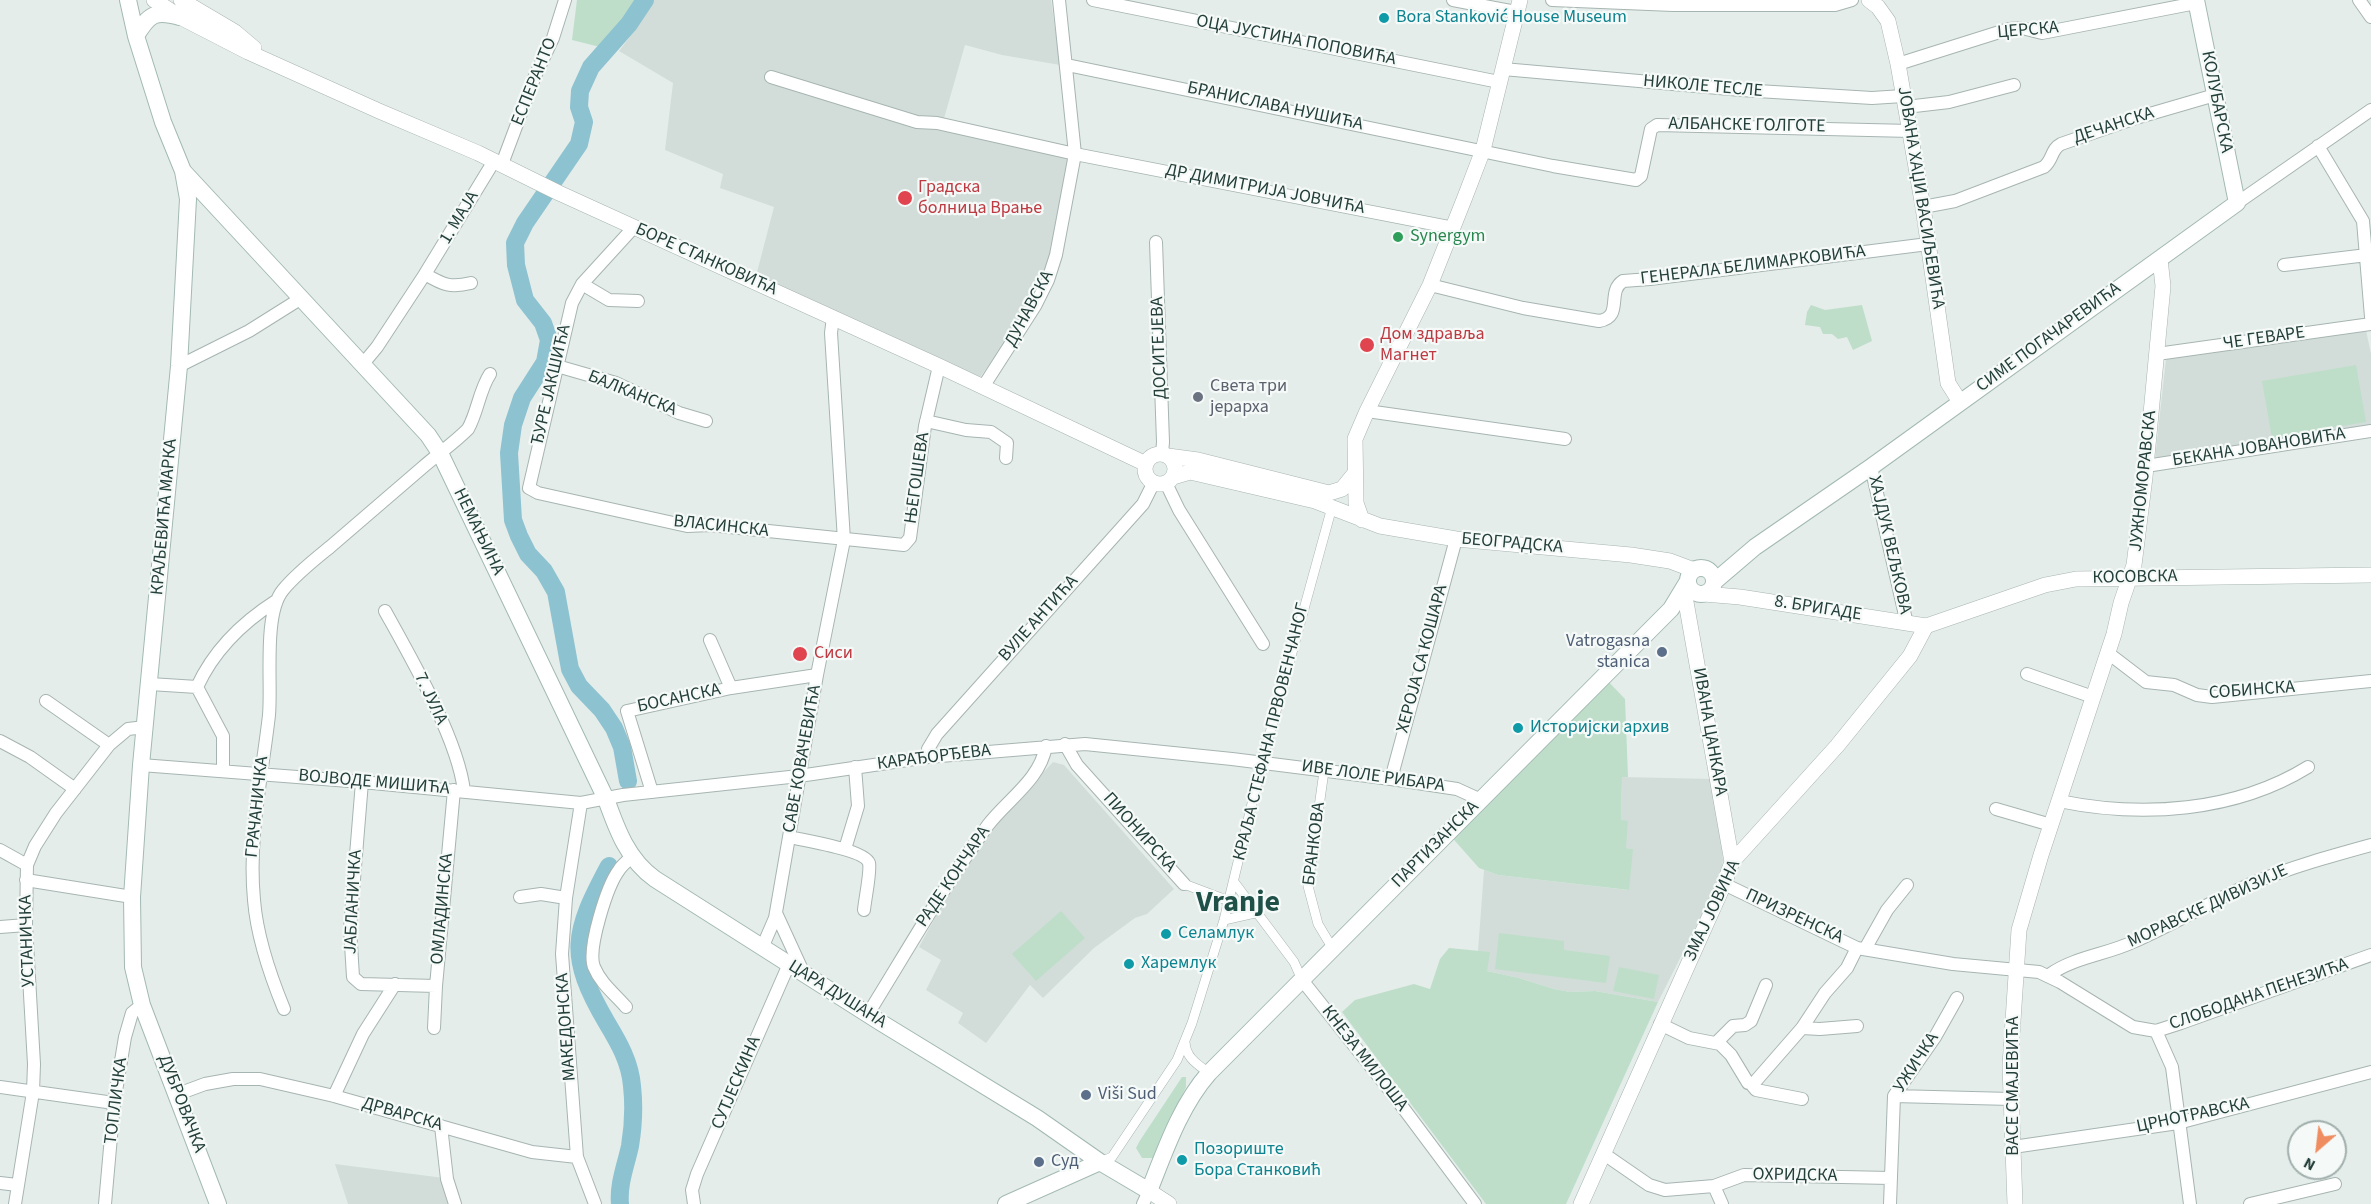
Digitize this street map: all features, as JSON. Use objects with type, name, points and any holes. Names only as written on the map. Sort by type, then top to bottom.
[{"type":"main road","name":"КРАЉЕВИЋА МАРКА","points":[[128,0],[136,36],[170,140],[183,171],[188,199],[179,366],[141,765],[132,897],[134,967],[142,1005]]},
{"type":"main road","name":"КОЛУБАРСКА","points":[[2196,1],[2237,203]]},
{"type":"main road","points":[[136,36],[144,22],[157,14],[168,13],[180,8]]},
{"type":"main road","name":"НЕМАЊИНА","points":[[183,171],[428,435],[441,453],[606,800]]},
{"type":"main road","name":"СИМЕ ПОГАЧАРЕВИЋА","points":[[1698,587],[1729,568],[1871,467],[2237,203]]},
{"type":"main road","name":"ПАРТИЗАНСКА","points":[[1146,1198],[1182,1115],[1205,1077],[1481,800],[1698,587]]},
{"type":"main road","name":"ЦАРА ДУШАНА","points":[[606,800],[632,857],[655,879],[1036,1118],[1100,1162],[1146,1198]]},
{"type":"main road","name":"ДУБРОВАЧКА","points":[[142,1005],[178,1094],[218,1204]]},
{"type":"main road","points":[[1006,1204],[1100,1162]]},
{"type":"street","name":"БОРЕ СТАНКОВИЋА","points":[[154,0],[180,8],[232,44],[498,162],[559,193],[833,317],[1146,464]]},
{"type":"street","name":"ЕСПЕРАНТО","points":[[498,162],[553,38],[565,0]]},
{"type":"street","name":"ДУНАВСКА","points":[[983,387],[1035,306],[1053,270],[1076,154],[1059,0]]},
{"type":"street","name":"ОЦА ЈУСТИНА ПОПОВИЋА","points":[[1093,0],[1501,75]]},
{"type":"street","points":[[1362,520],[1356,503],[1355,439],[1430,285],[1454,228],[1483,150],[1518,6],[1453,0]]},
{"type":"street","points":[[1552,0],[1685,5],[1836,5],[1852,0]]},
{"type":"street","name":"ЈОВАНА ХАЏИ ВАСИЉЕВИЋА","points":[[1869,0],[1878,7],[1888,21],[1898,64],[1923,207],[1948,383],[1960,402]]},
{"type":"street","points":[[2359,0],[2371,17]]},
{"type":"street","name":"ЦЕРСКА","points":[[1898,64],[2009,29],[2022,28],[2042,33],[2196,1]]},
{"type":"street","name":"БРАНИСЛАВА НУШИЋА","points":[[1067,65],[1483,150]]},
{"type":"street","name":"НИКОЛЕ ТЕСЛЕ","points":[[1501,75],[1905,102],[1949,102],[2014,85]]},
{"type":"street","name":"ДР ДИМИТРИЈА ЈОВЧИЋА","points":[[771,77],[917,122],[937,123],[1076,154],[1454,228]]},
{"type":"street","name":"ДЕЧАНСКА","points":[[1923,207],[1955,201],[2044,167],[2051,159],[2053,150],[2061,144],[2215,94]]},
{"type":"street","name":"СИМЕ ПОГАЧАРЕВИЋА","points":[[2237,203],[2371,110]]},
{"type":"street","name":"АЛБАНСКЕ ГОЛГОТЕ","points":[[1483,150],[1553,166],[1636,180],[1641,176],[1651,129],[1657,125],[1911,131]]},
{"type":"street","points":[[2318,146],[2363,221],[2371,317]]},
{"type":"street","name":"1. МАЈА","points":[[362,365],[377,347],[498,162]]},
{"type":"street","name":"ЂУРЕ ЈАКШИЋА","points":[[529,488],[572,303],[582,284],[634,227]]},
{"type":"street","name":"ДОСИТЕЈЕВА","points":[[1156,242],[1165,455]]},
{"type":"street","name":"ГЕНЕРАЛА БЕЛИМАРКОВИЋА","points":[[1430,285],[1523,308],[1599,321],[1610,318],[1617,288],[1623,281],[1928,244]]},
{"type":"street","points":[[2284,265],[2367,255]]},
{"type":"street","name":"ЈУЖНОМОРАВСКА","points":[[2017,969],[2021,919],[2108,653],[2134,565],[2163,286],[2160,259]]},
{"type":"street","points":[[425,274],[456,287],[471,283]]},
{"type":"street","points":[[582,284],[609,300],[638,302]]},
{"type":"street","points":[[179,366],[249,331],[300,299]]},
{"type":"street","name":"САВЕ КОВАЧЕВИЋА","points":[[762,948],[772,928],[776,913],[817,675],[844,540],[831,333],[833,317]]},
{"type":"street","name":"ЧЕ ГЕВАРЕ","points":[[2157,354],[2371,324]]},
{"type":"street","name":"БАЛКАНСКА","points":[[558,366],[616,383],[679,413],[706,421]]},
{"type":"street","name":"ЊЕГОШЕВА","points":[[844,540],[904,545],[908,542],[926,422],[939,366]]},
{"type":"street","points":[[197,687],[228,639],[244,624],[276,601],[282,590],[309,565],[468,429],[478,408],[483,385],[490,374]]},
{"type":"street","points":[[1367,411],[1565,440]]},
{"type":"street","name":"ЊЕГОШЕВА","points":[[926,422],[998,435],[1007,443],[1006,458]]},
{"type":"street","name":"БЕКАНА ЈОВАНОВИЋА","points":[[2146,466],[2371,431]]},
{"type":"street","points":[[1164,481],[1174,464],[1165,455]]},
{"type":"street","points":[[1263,644],[1179,510],[1164,481],[1146,473],[1146,464],[1152,456],[1165,455],[1198,460],[1329,493],[1342,489],[1355,473]]},
{"type":"street","name":"ХАЈДУК ВЕЉКОВА","points":[[1871,467],[1907,624]]},
{"type":"street","name":"БЕОГРАДСКА","points":[[1164,481],[1190,472],[1332,507],[1380,526],[1456,539],[1631,555],[1670,561],[1698,587]]},
{"type":"street","name":"ВУЛЕ АНТИЋА","points":[[928,758],[928,750],[937,734],[1164,481]]},
{"type":"street","name":"ВЛАСИНСКА","points":[[529,488],[538,493],[687,526],[710,525],[844,540]]},
{"type":"street","name":"КРАЉА СТЕФАНА ПРВОВЕНЧАНОГ","points":[[1100,1162],[1112,1157],[1177,1060],[1195,1014],[1224,920],[1262,762],[1332,507]]},
{"type":"street","name":"ХЕРОЈА СА КОШАРА","points":[[1390,779],[1456,539]]},
{"type":"street","name":"КОСОВСКА","points":[[1907,624],[1926,626],[2062,580],[2371,575]]},
{"type":"street","name":"8. БРИГАДЕ","points":[[1698,587],[1719,597],[1729,595],[1907,624]]},
{"type":"street","name":"ИВАНА ЦАНКАРА","points":[[1698,587],[1732,862]]},
{"type":"street","name":"ГРАЧАНИЧКА","points":[[276,601],[272,617],[269,714],[260,774],[253,848],[254,902],[269,969],[284,1010]]},
{"type":"street","name":"7. ЈУЛА","points":[[385,611],[436,709],[458,762],[459,791]]},
{"type":"street","name":"ЗМАЈ ЈОВИНА","points":[[1581,1204],[1732,862],[1837,746],[1910,656],[1926,626]]},
{"type":"street","name":"БОСАНСКА","points":[[710,640],[731,688]]},
{"type":"street","name":"СОБИНСКА","points":[[2108,653],[2146,682],[2174,686],[2212,697],[2371,681]]},
{"type":"street","points":[[2027,674],[2093,697]]},
{"type":"street","name":"БОСАНСКА","points":[[652,792],[627,711],[731,688],[817,675]]},
{"type":"street","points":[[150,684],[197,687]]},
{"type":"street","points":[[197,687],[223,736],[223,770]]},
{"type":"street","points":[[46,701],[109,746]]},
{"type":"street","name":"УСТАНИЧКА","points":[[15,1204],[33,1092],[34,1064],[26,926],[27,865],[35,846],[109,746],[128,729],[145,727]]},
{"type":"street","points":[[0,741],[30,757],[75,789]]},
{"type":"street","name":"КАРАЂОРЂЕВА","points":[[606,800],[622,795],[1065,744],[1111,746],[1262,762]]},
{"type":"street","name":"ПИОНИРСКА","points":[[1065,744],[1077,765],[1184,884],[1229,901]]},
{"type":"street","name":"РАДЕ КОНЧАРА","points":[[868,1014],[932,909],[990,823],[1037,771],[1044,759],[1046,746]]},
{"type":"street","name":"ИВЕ ЛОЛЕ РИБАРА","points":[[1262,762],[1457,789],[1481,800]]},
{"type":"street","name":"ВОЈВОДЕ МИШИЋА","points":[[141,765],[363,782],[581,803],[606,800]]},
{"type":"street","points":[[845,849],[858,801],[855,767]]},
{"type":"street","points":[[2059,801],[2134,811],[2199,805],[2262,790],[2286,781],[2308,767]]},
{"type":"street","name":"БРАНКОВА","points":[[1324,771],[1308,886],[1318,924],[1333,948]]},
{"type":"street","name":"ЈАБЛАНИЧКА","points":[[363,782],[351,910],[353,977],[361,984],[436,986]]},
{"type":"street","name":"ОМЛАДИНСКА","points":[[434,1028],[436,986],[459,791]]},
{"type":"street","name":"МАКЕДОНСКА","points":[[577,1156],[562,954],[566,898],[581,803]]},
{"type":"street","points":[[1996,809],[2051,825]]},
{"type":"street","points":[[789,837],[845,849],[865,857],[868,861],[864,910]]},
{"type":"street","name":"МОРАВСКЕ ДИВИЗИЈЕ","points":[[2049,975],[2074,960],[2102,955],[2136,941],[2200,907],[2256,882],[2309,863],[2371,845]]},
{"type":"street","points":[[0,850],[27,865]]},
{"type":"street","points":[[626,1007],[606,986],[594,967],[591,954],[594,936],[610,889],[620,869],[632,857]]},
{"type":"street","points":[[26,880],[132,897]]},
{"type":"street","name":"КНЕЗА МИЛОША","points":[[1234,882],[1294,963],[1302,980],[1395,1097],[1475,1204]]},
{"type":"street","name":"ПРИЗРЕНСКА","points":[[1724,884],[1861,948],[1953,964],[2017,969]]},
{"type":"street","name":"ПРИЗРЕНСКА","points":[[1861,948],[1907,885]]},
{"type":"street","points":[[519,897],[541,894],[566,898]]},
{"type":"street","points":[[776,913],[804,974]]},
{"type":"street","points":[[1224,920],[1255,913]]},
{"type":"street","points":[[1,930],[26,926]]},
{"type":"street","points":[[1751,1084],[1758,1079],[1802,1028],[1825,993],[1861,948]]},
{"type":"street","name":"СЛОБОДАНА ПЕНЕЗИЋА","points":[[2017,969],[2049,975],[2126,1023],[2156,1031],[2371,955]]},
{"type":"street","name":"СУТЈЕСКИНА","points":[[694,1204],[692,1190],[697,1174],[789,964]]},
{"type":"street","name":"ВАСЕ СМАЈЕВИЋА","points":[[2015,1204],[2010,1066],[2017,969]]},
{"type":"street","points":[[334,1096],[363,1034],[395,984]]},
{"type":"street","points":[[1716,1043],[1733,1026],[1745,1025],[1751,1021],[1766,984]]},
{"type":"street","name":"УЖИЧКА","points":[[1890,1204],[1894,1096],[1935,1037],[1957,998]]},
{"type":"street","name":"ТОПЛИЧКА","points":[[105,1204],[114,1103],[129,1020],[132,1013],[142,1005]]},
{"type":"street","points":[[1660,1024],[1689,1038],[1716,1043],[1731,1055],[1745,1079],[1756,1090],[1802,1099]]},
{"type":"street","points":[[1802,1028],[1857,1026]]},
{"type":"street","points":[[2156,1031],[2172,1067],[2190,1204]]},
{"type":"street","points":[[1185,1040],[1185,1051],[1205,1077]]},
{"type":"street","points":[[1177,1060],[1189,1057]]},
{"type":"street","name":"ЦРНОТРАВСКА","points":[[2013,1147],[2178,1123],[2371,1072]]},
{"type":"street","name":"ДРВАРСКА","points":[[178,1094],[205,1084],[233,1079],[260,1079],[334,1096],[532,1152],[577,1156]]},
{"type":"street","points":[[0,1087],[114,1103]]},
{"type":"street","points":[[1894,1096],[2011,1099]]},
{"type":"street","points":[[441,1126],[447,1179],[455,1204]]},
{"type":"street","name":"ОХРИДСКА","points":[[1604,1154],[1656,1188],[1665,1191],[1714,1186],[1744,1176],[1891,1178]]},
{"type":"street","points":[[577,1156],[595,1204]]},
{"type":"street","points":[[0,1183],[17,1185]]},
{"type":"street","points":[[2250,1204],[2335,1184]]},
{"type":"street","points":[[1714,1186],[1722,1204]]},
{"type":"street","points":[[1146,1198],[1168,1204]]},
{"type":"shaded area","name":"Градска болница Врање","points":[[654,0],[1051,0],[1060,65],[1002,55],[965,45],[941,129],[1069,158],[1048,266],[1020,323],[980,377],[756,276],[774,207],[720,188],[723,174],[665,150],[673,83],[619,51]]},
{"type":"shaded area","points":[[2366,330],[2371,354],[2371,426],[2155,459],[2166,359]]},
{"type":"shaded area","points":[[1053,762],[1064,765],[1174,889],[1147,914],[1135,918],[1094,948],[1043,998],[1030,985],[986,1043],[958,1023],[963,1013],[926,990],[941,960],[919,947],[952,887],[985,835]]},
{"type":"shaded area","points":[[1622,777],[1714,779],[1723,860],[1720,879],[1658,1002],[1595,991],[1570,992],[1487,971],[1478,951],[1484,870],[1498,875],[1628,890],[1632,849],[1626,848],[1621,821]]},
{"type":"shaded area","points":[[335,1164],[444,1178],[451,1204],[348,1204]]},
{"type":"green space","points":[[577,0],[637,0],[625,20],[600,47],[572,40]]},
{"type":"green space","points":[[1811,305],[1825,310],[1862,305],[1872,341],[1853,350],[1847,337],[1838,339],[1832,334],[1823,334],[1820,327],[1805,325],[1807,312]]},
{"type":"green space","points":[[2356,365],[2366,422],[2272,438],[2262,381]]},
{"type":"green space","points":[[1604,677],[1625,699],[1628,777],[1622,777],[1621,820],[1628,821],[1626,848],[1633,849],[1629,890],[1498,875],[1479,868],[1448,833],[1492,789],[1561,731]]},
{"type":"green space","points":[[1061,911],[1085,938],[1036,981],[1012,954]]},
{"type":"green space","points":[[1499,933],[1564,941],[1564,950],[1610,956],[1606,983],[1495,969]]},
{"type":"green space","points":[[1449,948],[1490,952],[1487,971],[1554,989],[1570,992],[1595,991],[1658,1002],[1566,1204],[1486,1204],[1342,1012],[1355,1000],[1414,984],[1430,989],[1440,959]]},
{"type":"green space","points":[[1619,967],[1659,975],[1654,999],[1613,991]]},
{"type":"green space","points":[[1182,1077],[1186,1077],[1186,1087],[1155,1154],[1153,1158],[1142,1158],[1136,1148]]},
{"type":"waterway","points":[[628,781],[622,747],[614,728],[602,710],[579,686],[570,669],[556,592],[544,571],[528,554],[513,520],[509,453],[513,425],[522,398],[545,362],[549,340],[543,323],[525,300],[516,265],[515,243],[525,223],[579,144],[584,122],[579,107],[580,91],[591,67],[629,24],[645,0]]},
{"type":"waterway","points":[[609,866],[588,909],[582,927],[580,944],[585,979],[616,1038],[631,1077],[632,1132],[621,1182],[620,1204]]},
{"type":"place","name":"Bora Stanković House Museum","points":[[1384,18]]},
{"type":"place","name":"Градска болница Врање","points":[[905,198]]},
{"type":"place","name":"Synergym","points":[[1398,237]]},
{"type":"place","name":"Дом здравља Магнет","points":[[1367,345]]},
{"type":"place","name":"Света три јерарха","points":[[1198,397]]},
{"type":"place","name":"Vatrogasna stanica","points":[[1662,652]]},
{"type":"place","name":"Сиси","points":[[800,654]]},
{"type":"place","name":"Историјски архив","points":[[1518,728]]},
{"type":"place","name":"Селамлук","points":[[1166,934]]},
{"type":"place","name":"Харемлук","points":[[1129,964]]},
{"type":"place","name":"Viši Sud","points":[[1086,1095]]},
{"type":"place","name":"Позориште Бора Станковић","points":[[1182,1160]]},
{"type":"place","name":"Суд","points":[[1039,1162]]},
{"type":"district","name":"Vranje","points":[[1238,904]]}]
